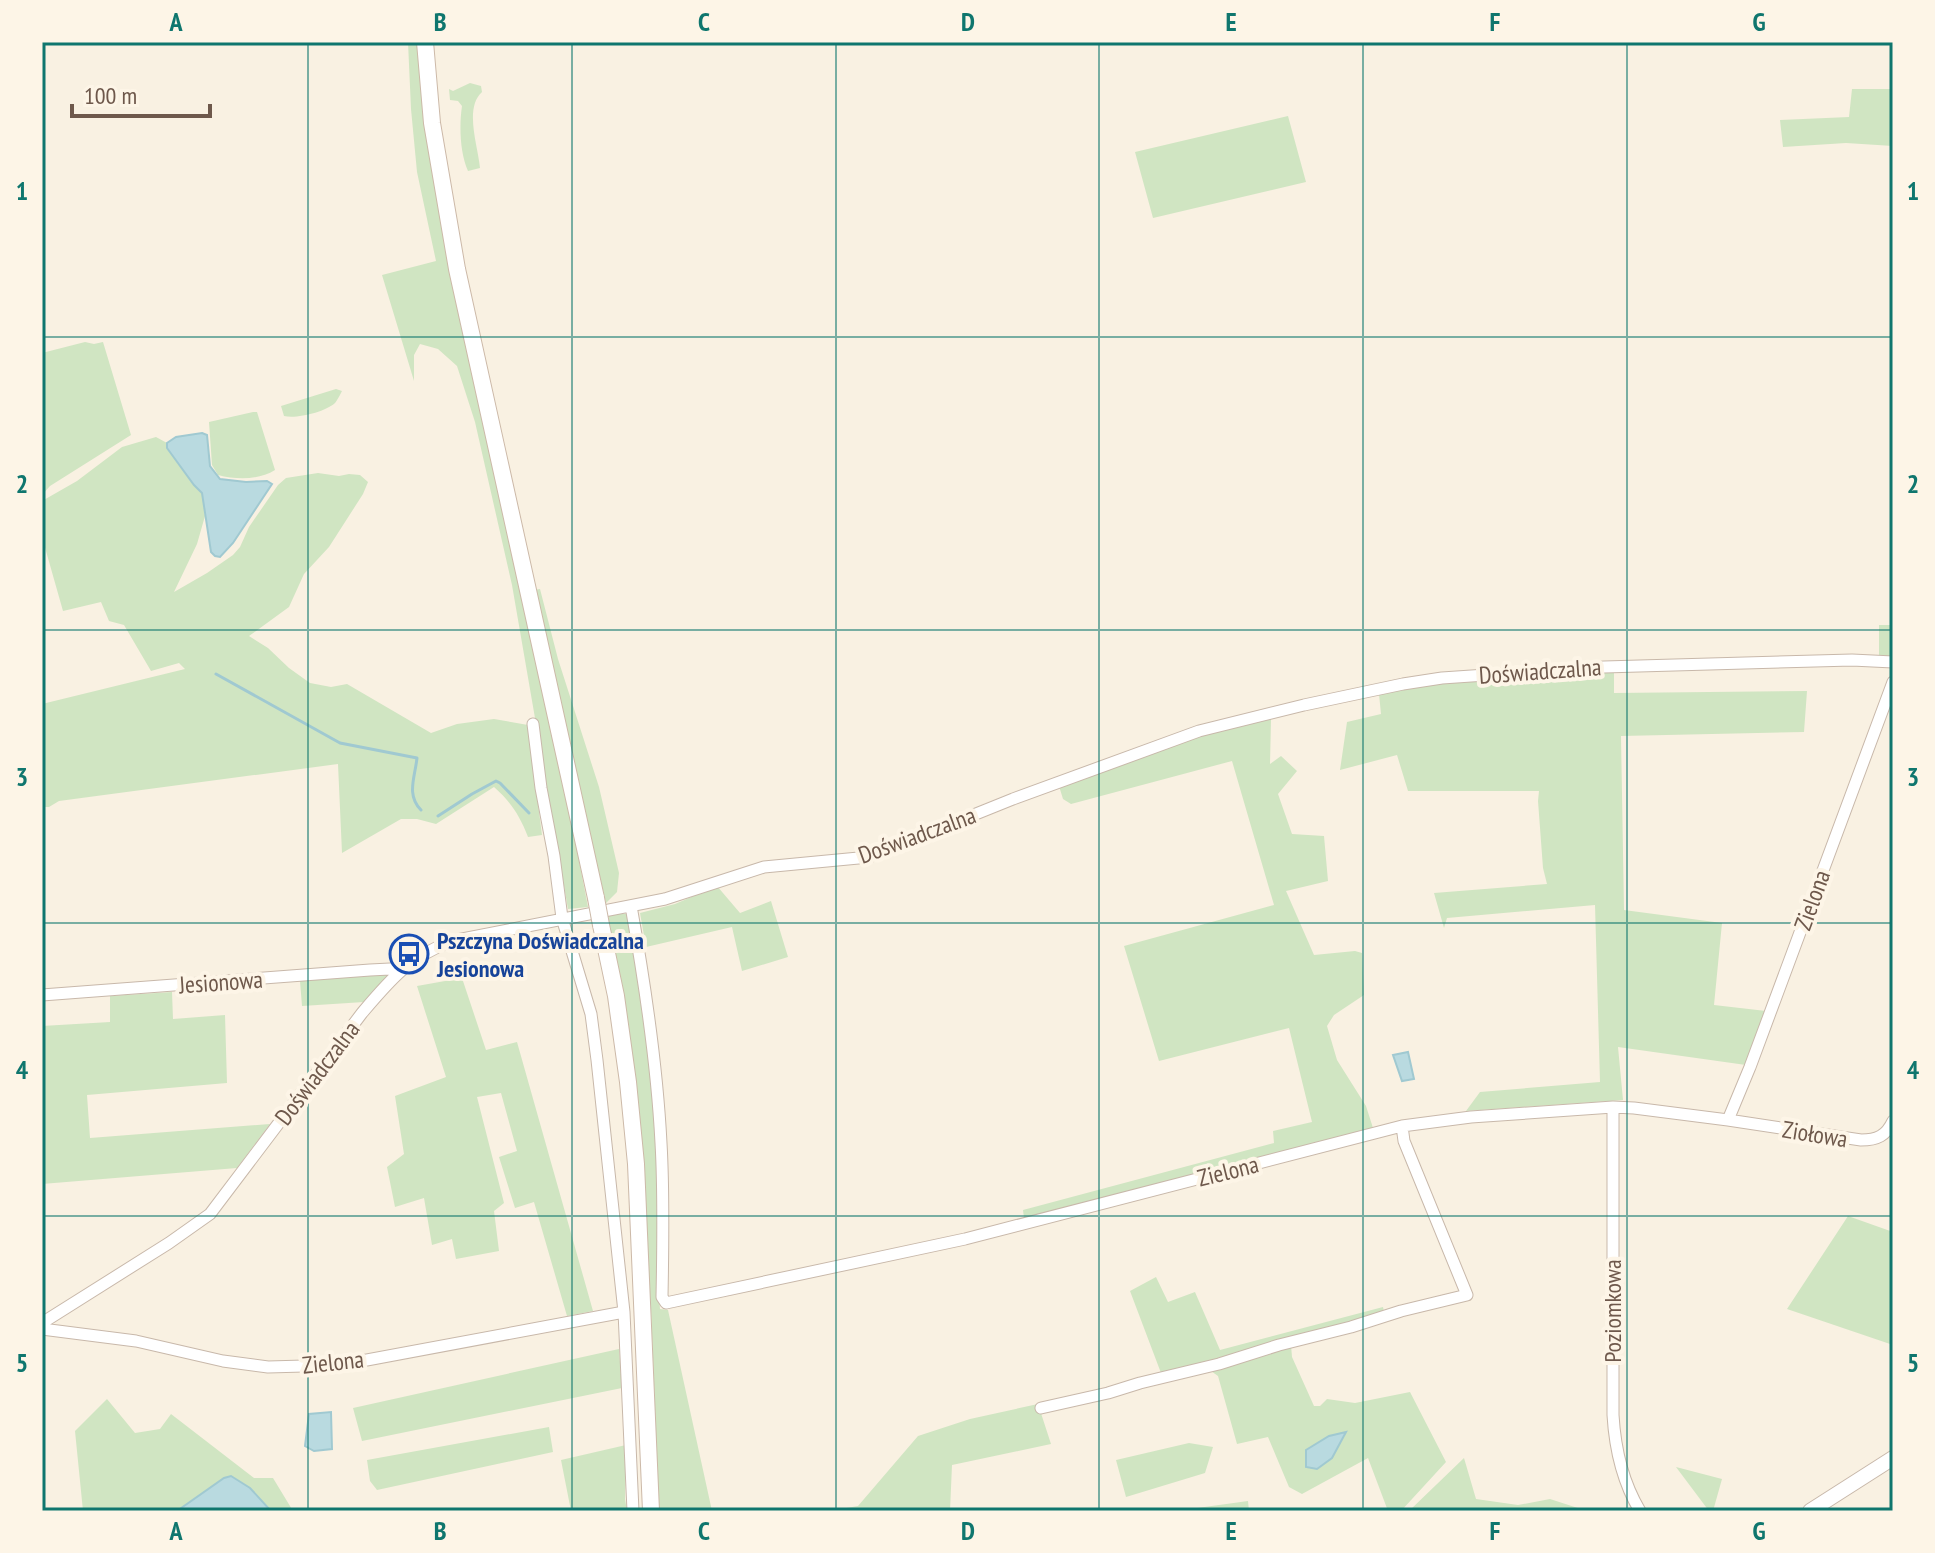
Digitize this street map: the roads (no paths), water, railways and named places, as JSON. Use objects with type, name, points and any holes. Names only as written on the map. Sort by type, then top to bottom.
[{"type":"main road","points":[[425,42],[436,153],[457,269],[616,996],[636,1164],[651,1511]]},
{"type":"street","name":"Doświadczalna","points":[[42,1326],[210,1214],[362,1013],[399,970],[437,946],[665,899],[764,867],[869,857],[1174,739],[1403,684],[1442,678],[1604,667],[1852,660],[1893,662]]},
{"type":"street","name":"Zielona","points":[[631,906],[657,1086],[663,1211],[662,1297],[666,1303],[965,1239],[1402,1126],[1471,1117],[1613,1107],[1728,1120],[1893,682]]},
{"type":"street","points":[[533,724],[562,918],[591,1014],[624,1312],[633,1511]]},
{"type":"street","name":"Jesionowa","points":[[42,995],[399,970]]},
{"type":"street","name":"Poziomkowa","points":[[1613,1107],[1613,1415],[1620,1466],[1640,1511]]},
{"type":"street","name":"Ziołowa","points":[[1728,1120],[1861,1140],[1883,1136],[1893,1121]]},
{"type":"street","points":[[1041,1408],[1219,1364],[1467,1295],[1409,1154],[1402,1126]]},
{"type":"street","name":"Zielona","points":[[42,1326],[136,1341],[223,1361],[268,1367],[316,1366],[340,1365],[624,1312]]},
{"type":"street","points":[[1810,1511],[1893,1458]]},
{"type":"water","points":[[207,435],[210,466],[220,479],[267,481],[272,484],[233,543],[220,557],[211,552],[202,493],[167,448],[167,443],[176,437]]},
{"type":"water","points":[[1408,1052],[1414,1079],[1402,1081],[1393,1055]]},
{"type":"water","points":[[331,1412],[332,1449],[314,1451],[305,1446],[309,1414]]},
{"type":"water","points":[[1346,1432],[1332,1458],[1317,1469],[1306,1467],[1306,1450],[1329,1436]]},
{"type":"water","points":[[231,1476],[250,1488],[271,1511],[177,1511],[224,1478]]},
{"type":"waterway","points":[[216,674],[340,743],[417,758],[413,792],[421,810]]},
{"type":"waterway","points":[[438,816],[496,781],[529,813]]},
{"type":"place","name":"Pszczyna Doświadczalna Jesionowa","points":[[409,954]]}]
